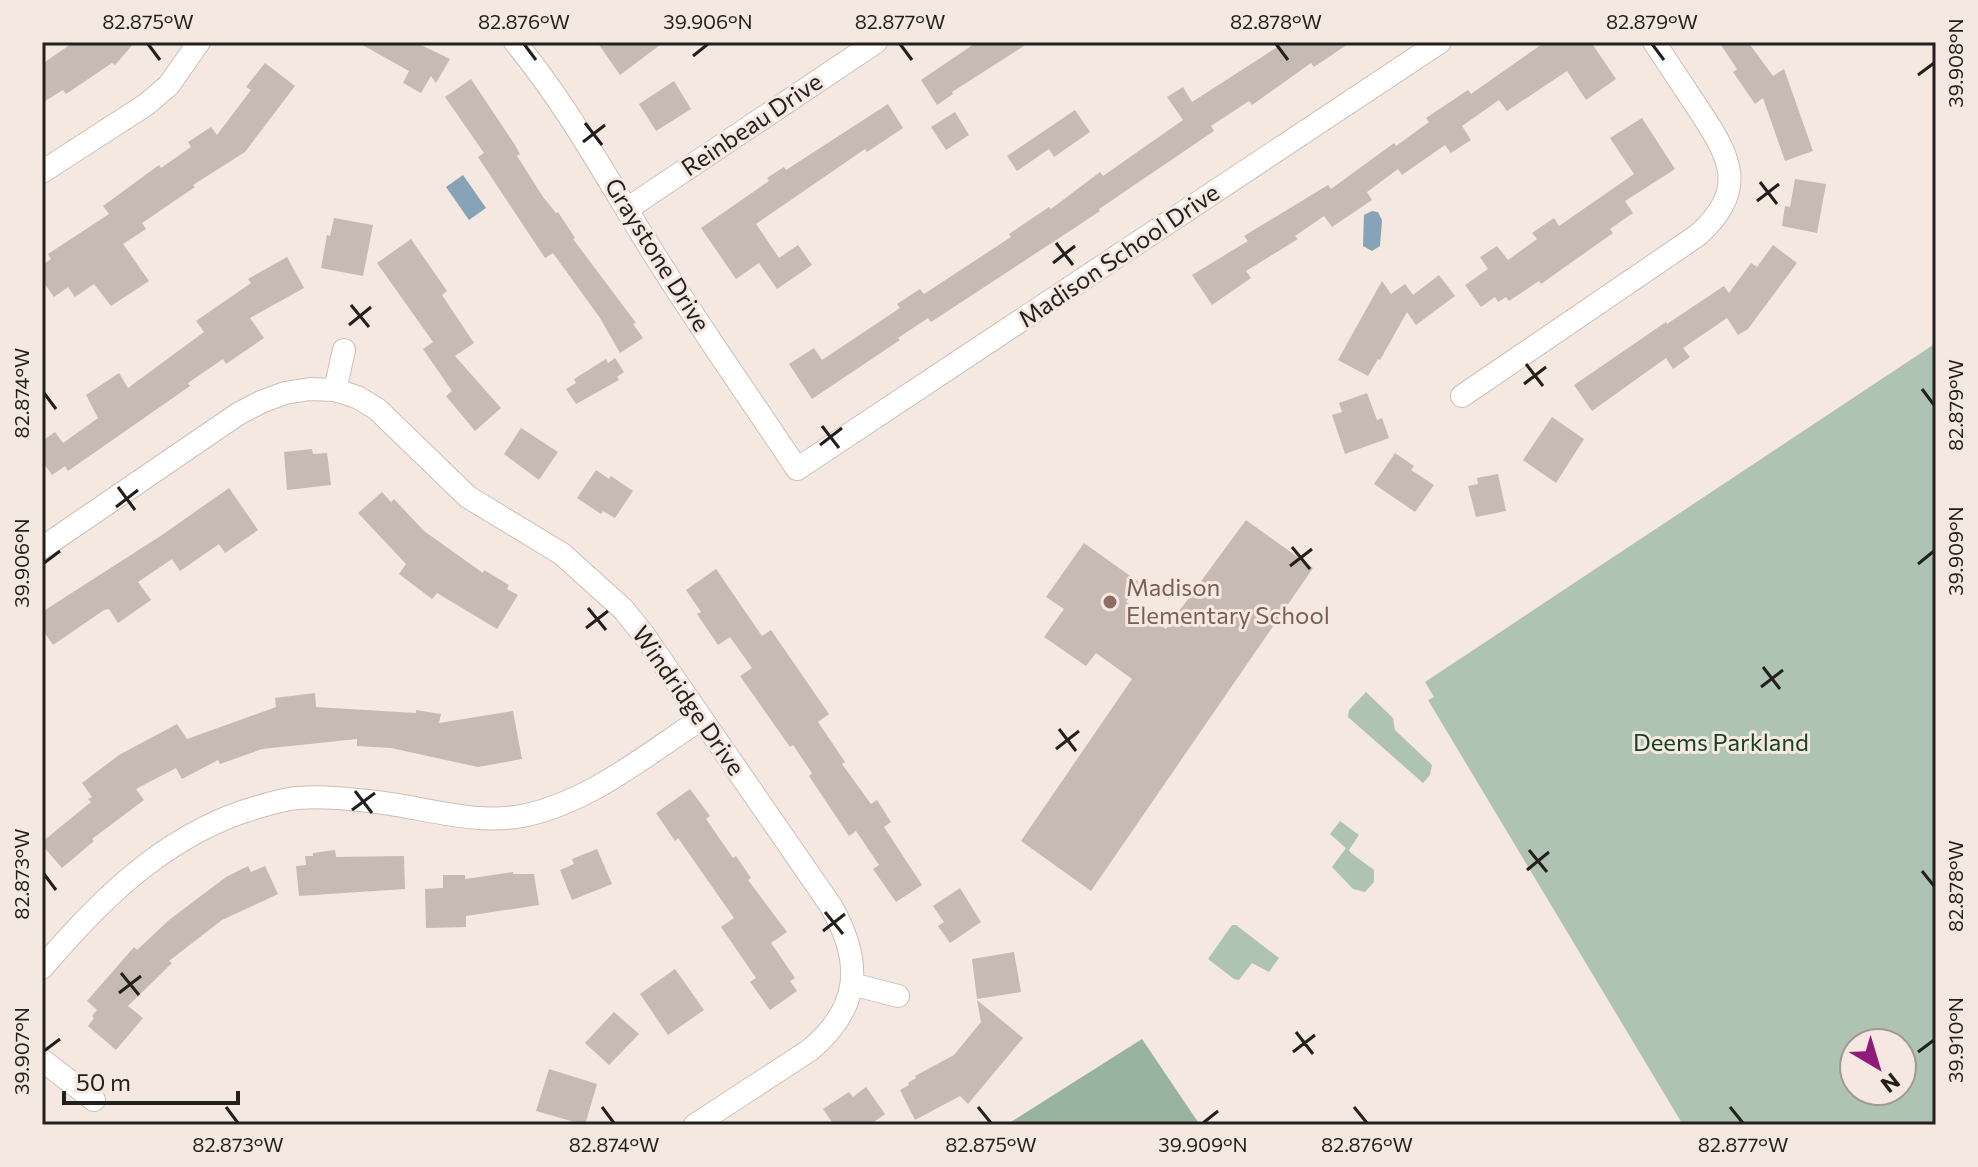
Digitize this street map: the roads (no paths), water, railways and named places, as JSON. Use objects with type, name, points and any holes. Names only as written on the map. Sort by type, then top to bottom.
[{"type":"street","points":[[42,172],[147,104],[169,85],[199,42]]},
{"type":"street","name":"Graystone Drive","points":[[515,42],[537,69],[649,246],[797,469]]},
{"type":"street","name":"Reinbeau Drive","points":[[627,209],[876,42]]},
{"type":"street","name":"Madison School Drive","points":[[797,469],[1440,42]]},
{"type":"street","points":[[1462,396],[1698,235],[1720,212],[1730,178],[1722,144],[1654,42]]},
{"type":"street","points":[[42,548],[238,414],[285,393],[310,389],[335,390],[344,350]]},
{"type":"street","name":"Windridge Drive","points":[[335,390],[357,397],[377,409],[468,497],[562,554],[597,583],[644,635],[841,924],[853,963],[852,984]]},
{"type":"street","points":[[42,968],[90,914],[132,875],[173,844],[217,821],[295,798],[318,797],[380,802],[485,820],[525,815],[562,805],[598,787],[701,719]]},
{"type":"street","points":[[695,1125],[826,1037],[843,1013],[852,984],[898,996]]},
{"type":"street","points":[[42,1060],[94,1100]]},
{"type":"water","points":[[463,175],[486,208],[469,220],[446,187]]},
{"type":"water","points":[[1378,212],[1382,220],[1380,246],[1372,251],[1363,246],[1364,215]]},
{"type":"place","name":"Madison Elementary School","points":[[1110,602]]},
{"type":"park label","name":"Deems Parkland","points":[[1721,743]]}]
